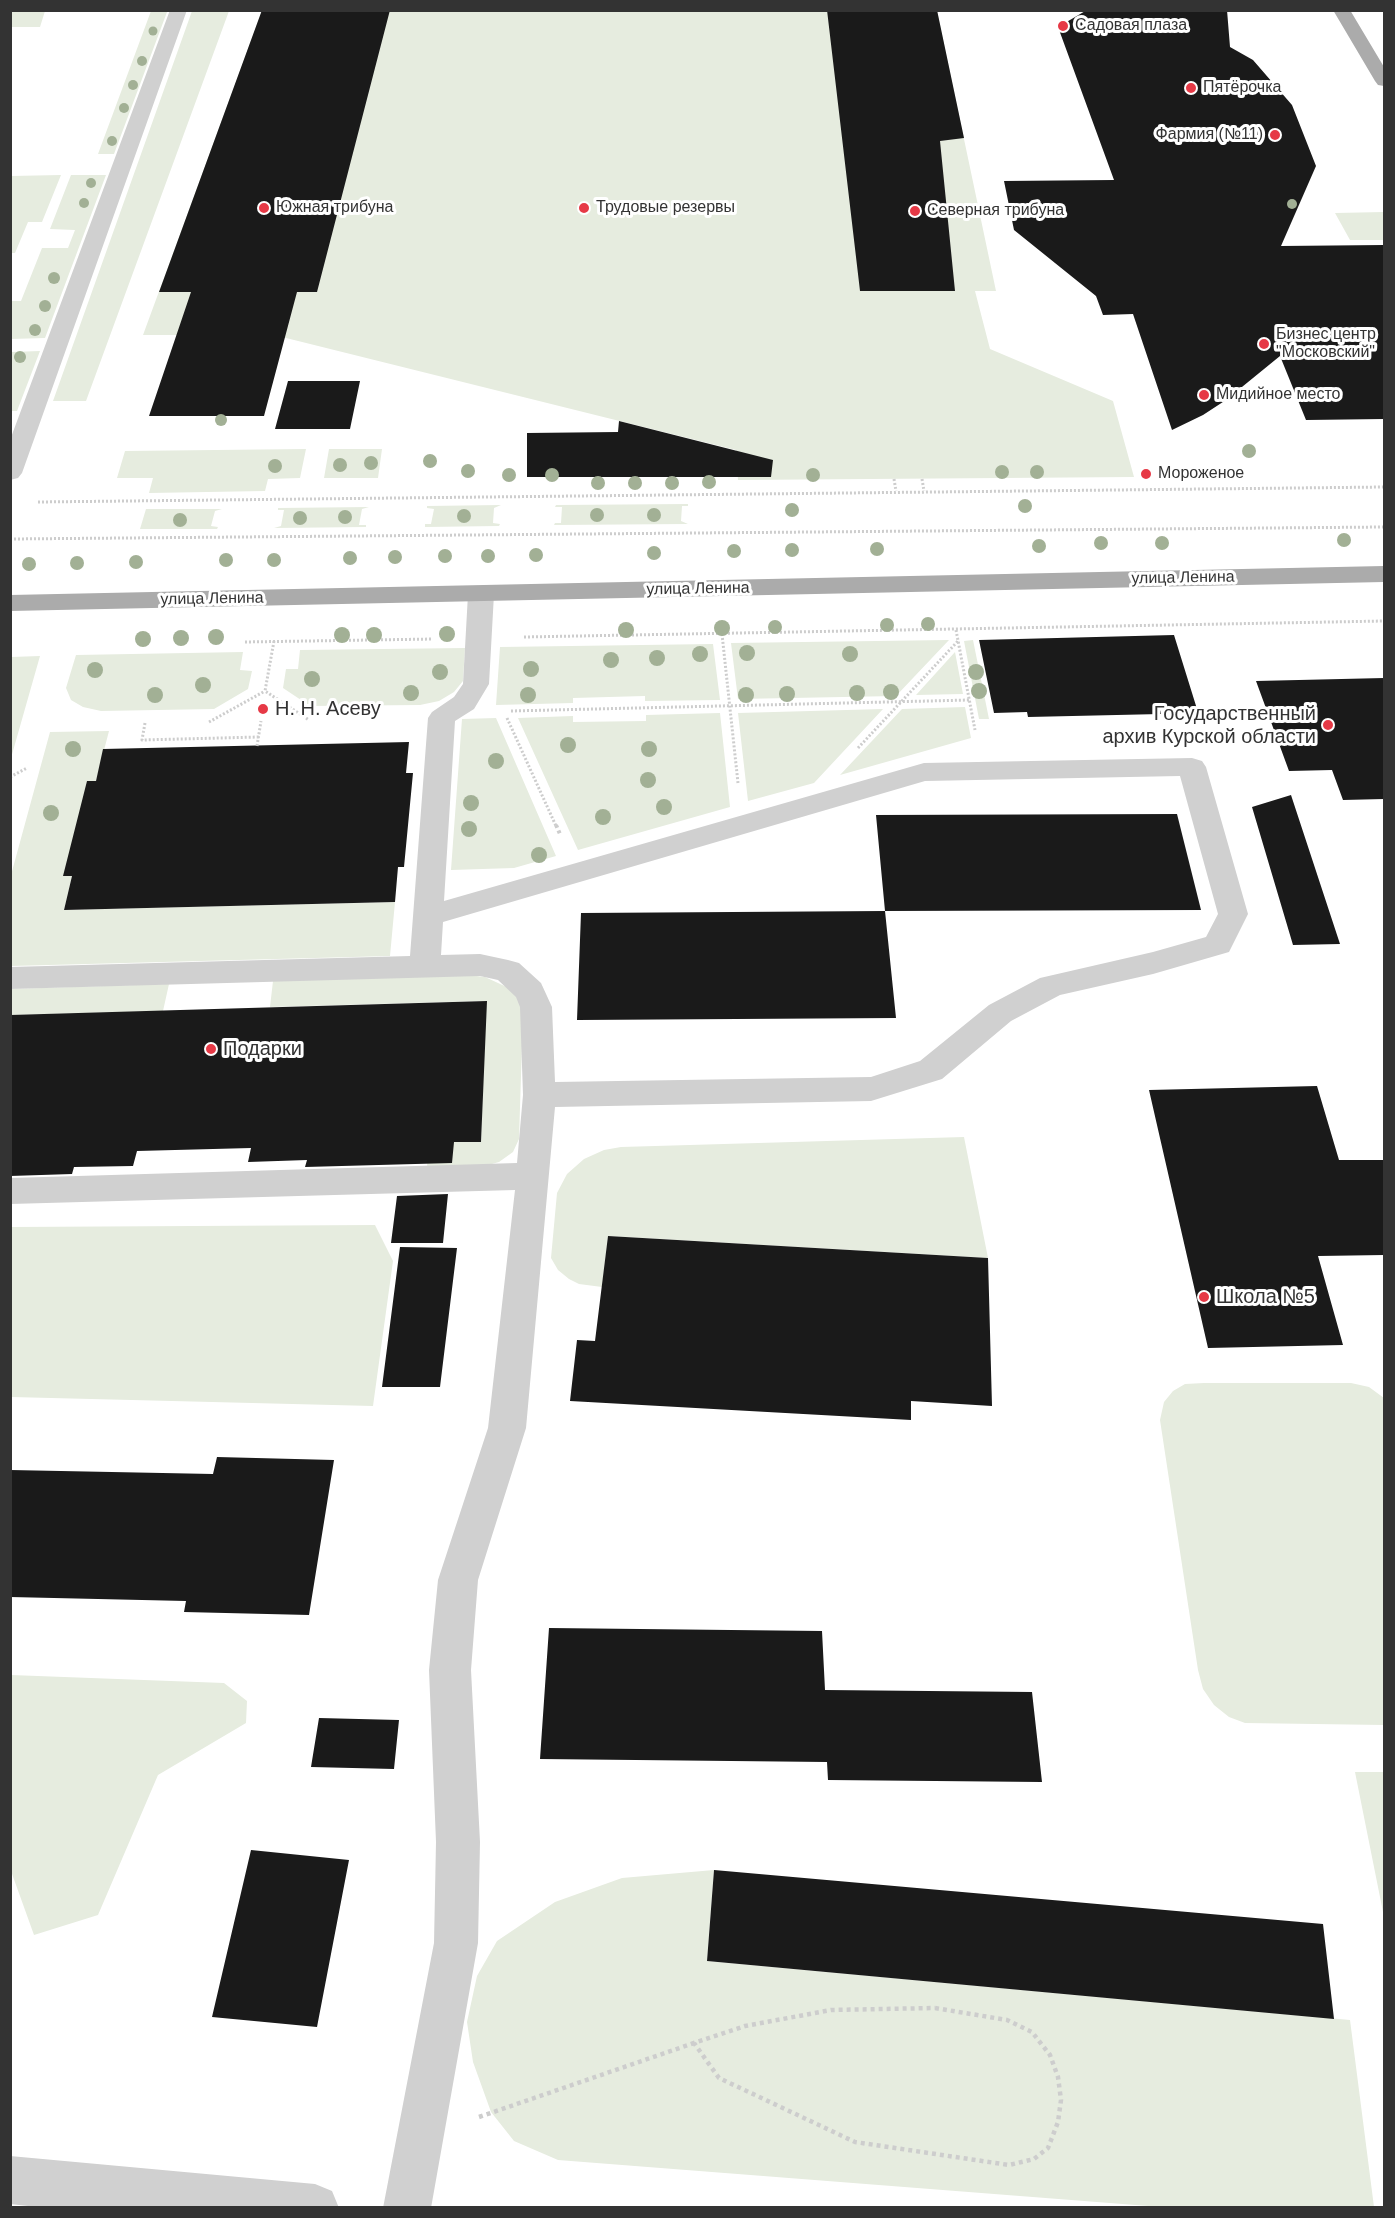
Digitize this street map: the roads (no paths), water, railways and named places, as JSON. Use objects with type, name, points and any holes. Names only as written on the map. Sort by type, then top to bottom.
[{"type":"main road","points":[[1341,10],[1383,77]]},
{"type":"main road","name":"улица Ленина","points":[[10,603],[1384,574]]},
{"type":"street","points":[[10,473],[179,10]]},
{"type":"street","points":[[425,966],[442,718],[464,703],[476,684],[481,594]]},
{"type":"street","points":[[428,916],[924,772],[1192,767],[1233,914],[1218,944],[1153,963],[1051,986],[1000,1013],[931,1070],[871,1089],[539,1095]]},
{"type":"street","points":[[10,978],[480,965],[508,971],[530,991],[536,1007],[539,1095],[507,1428],[458,1580],[450,1670],[458,1842],[456,1943],[406,2208]]},
{"type":"street","points":[[10,1191],[533,1176]]},
{"type":"street","points":[[10,2180],[315,2208]]},
{"type":"place","name":"Садовая плаза","points":[[1063,26]]},
{"type":"place","name":"Пятёрочка","points":[[1191,88]]},
{"type":"place","name":"Фармия (№11)","points":[[1275,135]]},
{"type":"place","name":"Южная трибуна","points":[[264,208]]},
{"type":"place","name":"Трудовые резервы","points":[[584,208]]},
{"type":"place","name":"Северная трибуна","points":[[915,211]]},
{"type":"place","name":"Бизнес центр \"Московский\"","points":[[1264,344]]},
{"type":"place","name":"Мидийное место","points":[[1204,395]]},
{"type":"place","name":"Мороженое","points":[[1146,474]]},
{"type":"place","name":"Н. Н. Асеву","points":[[263,709]]},
{"type":"place","name":"Государственный архив Курской области","points":[[1328,725]]},
{"type":"place","name":"Подарки","points":[[211,1049]]},
{"type":"place","name":"Школа №5","points":[[1204,1297]]}]
